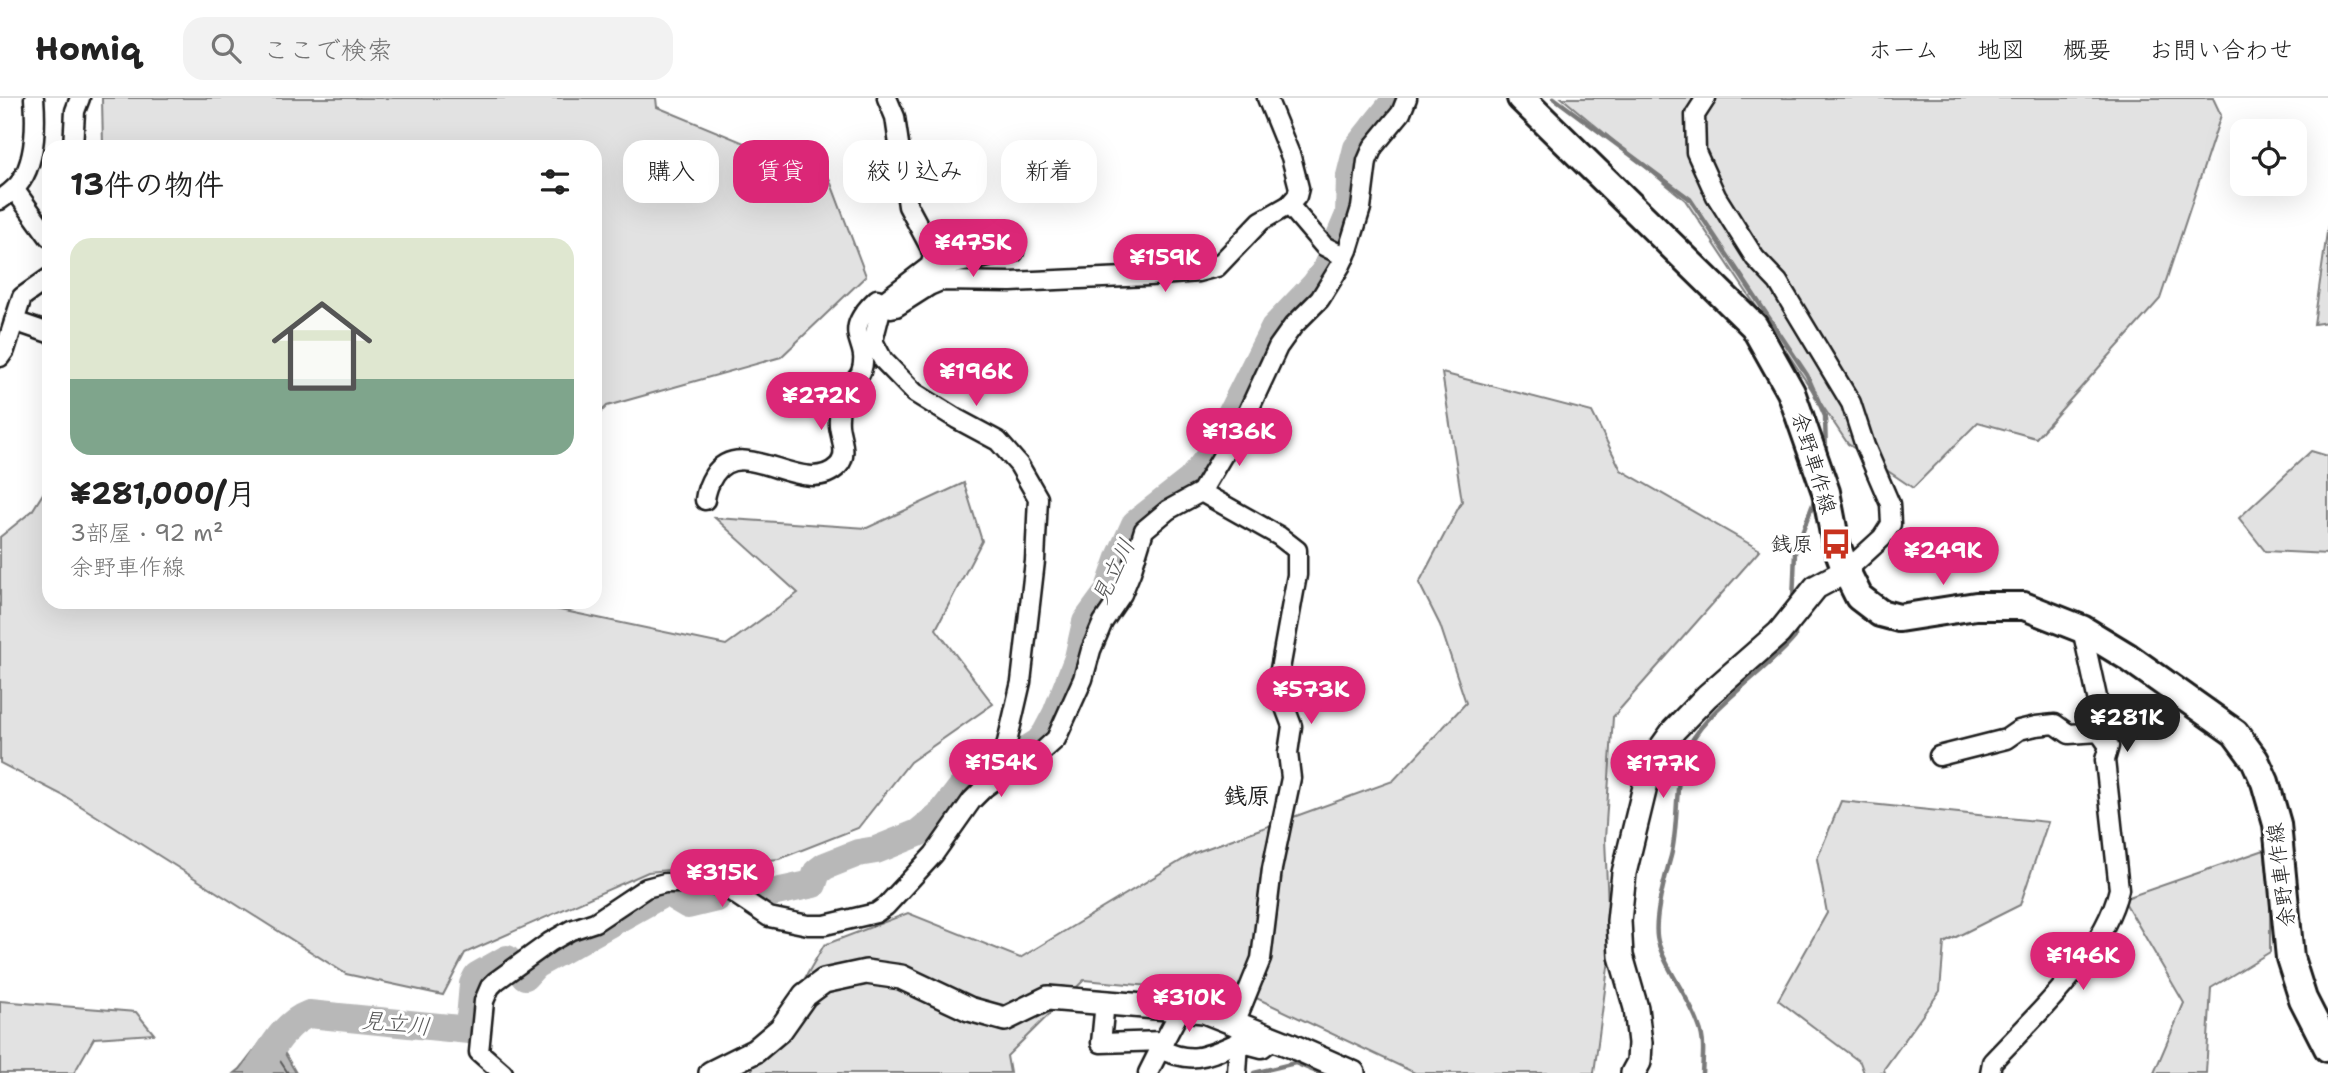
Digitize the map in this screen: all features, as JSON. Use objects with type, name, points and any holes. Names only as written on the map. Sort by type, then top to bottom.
[{"type":"main road","name":"余野車作線","points":[[1521,98],[1754,326],[1791,392],[1826,492],[1836,544],[1859,597],[1880,613],[1899,618],[1976,606],[2024,606],[2082,629],[2128,657],[2235,733],[2255,760],[2265,782],[2277,824],[2290,958],[2303,999],[2328,1048]]},
{"type":"street","points":[[34,98],[32,156],[22,181],[7,195],[42,230]]},
{"type":"street","points":[[73,140],[75,111],[80,98]]},
{"type":"street","points":[[503,1073],[479,1052],[486,993],[496,981],[550,942],[601,918],[646,888],[665,883],[711,883],[726,888],[769,917],[792,923],[825,925],[876,913],[886,906],[934,854],[972,800],[1002,765],[1021,682],[1035,561],[1038,498],[1019,465],[998,441],[915,393],[883,360],[873,341],[883,302],[930,266],[933,257],[908,206],[895,117],[887,98]]},
{"type":"street","points":[[705,500],[716,473],[729,461],[744,460],[804,475],[826,473],[839,465],[844,448],[839,411],[845,394],[860,373],[862,363],[857,334],[858,321],[877,299],[891,308],[896,307],[942,281],[1011,282],[1104,278],[1210,270],[1224,262],[1261,221],[1289,205],[1297,196],[1297,176],[1267,98]]},
{"type":"street","points":[[1002,765],[1045,752],[1064,726],[1103,622],[1122,594],[1131,572],[1144,530],[1168,510],[1201,492],[1246,416],[1278,347],[1293,326],[1320,299],[1338,253],[1362,208],[1367,161],[1373,147],[1401,113],[1407,98]]},
{"type":"street","points":[[1633,1073],[1639,1062],[1640,1043],[1636,1008],[1621,956],[1619,921],[1624,873],[1651,762],[1674,730],[1707,696],[1779,633],[1816,587],[1846,571],[1882,538],[1891,524],[1890,504],[1851,403],[1778,282],[1755,258],[1716,196],[1696,152],[1695,115],[1706,98]]},
{"type":"street","points":[[1289,205],[1324,246],[1338,253]]},
{"type":"street","points":[[930,266],[944,266],[1013,252]]},
{"type":"street","points":[[0,357],[5,350],[22,297],[42,283]]},
{"type":"street","points":[[14,321],[42,331]]},
{"type":"street","points":[[1201,492],[1279,536],[1297,550],[1297,575],[1277,686],[1292,726],[1288,753],[1291,778],[1272,869],[1261,960],[1237,1033],[1237,1073]]},
{"type":"street","points":[[1990,1073],[1992,1062],[2064,985],[2083,960],[2114,909],[2119,889],[2105,760],[2109,746],[2099,732],[2100,711],[2082,629]]},
{"type":"street","points":[[1939,756],[2006,739],[2019,730],[2036,726],[2055,724],[2069,734],[2099,732]]},
{"type":"street","points":[[711,1073],[755,1051],[781,1029],[805,995],[824,981],[866,972],[901,977],[970,1009],[1005,1019],[1048,998],[1204,1012],[1237,1033],[1274,1039],[1353,1073]]},
{"type":"street","points":[[1105,1002],[1101,1043],[1162,1045],[1175,1057],[1188,1059],[1204,1057],[1237,1033]]},
{"type":"street","points":[[1148,1073],[1181,1009]]},
{"type":"shaded area","points":[[102,98],[656,98],[657,107],[737,140],[733,140],[733,203],[829,203],[829,178],[866,276],[781,357],[607,406],[602,411],[602,140],[103,140]]},
{"type":"shaded area","points":[[1562,98],[2213,98],[2221,115],[2160,299],[2036,438],[1978,422],[1913,488],[1848,444],[1685,200]]},
{"type":"shaded area","points":[[2328,225],[2328,322],[2314,324]]},
{"type":"shaded area","points":[[1442,373],[1592,412],[1621,470],[1760,550],[1613,717],[1605,839],[1610,952],[1594,1073],[1415,1073],[1250,995],[1084,980],[1007,1056],[1010,1073],[750,1073],[824,945],[908,913],[1020,958],[1194,853],[1393,781],[1466,703],[1440,625],[1419,583],[1462,501]]},
{"type":"shaded area","points":[[2311,451],[2328,456],[2328,554],[2265,551],[2239,518]]},
{"type":"shaded area","points":[[964,483],[982,541],[936,629],[993,704],[910,762],[858,828],[779,859],[648,872],[465,953],[443,995],[346,974],[68,798],[0,763],[0,537],[32,511],[42,495],[42,609],[555,609],[726,645],[798,593],[715,518],[867,528]]},
{"type":"shaded area","points":[[1841,801],[2048,822],[2020,905],[1944,943],[1940,991],[1884,1069],[1885,1073],[1864,1073],[1860,1062],[1778,1000],[1827,913],[1817,859]]},
{"type":"shaded area","points":[[2270,848],[2270,952],[2211,988],[2206,1073],[2154,1073],[2184,1003],[2123,899]]},
{"type":"shaded area","points":[[0,1001],[136,1012],[154,1034],[94,1038],[74,1073],[0,1073]]},
{"type":"water","points":[[271,1029],[296,1073],[235,1073],[240,1069]]},
{"type":"waterway","name":"見立川","points":[[752,893],[776,892],[813,884],[817,872],[825,866],[918,833],[941,814],[969,778],[1039,742],[1056,714],[1078,658],[1086,622],[1108,592],[1135,524],[1191,480],[1209,457],[1274,328],[1325,271],[1349,215],[1350,176],[1357,148],[1397,98]]},
{"type":"waterway","points":[[1554,98],[1690,199],[1807,375],[1825,416],[1826,455]]},
{"type":"waterway","points":[[1793,602],[1795,552],[1816,496]]},
{"type":"waterway","points":[[1702,1073],[1701,1032],[1695,1015],[1663,955],[1657,936],[1660,901],[1675,831],[1681,769],[1692,740],[1703,724],[1782,651],[1795,637],[1795,628]]},
{"type":"waterway","name":"見立川","points":[[525,976],[535,965],[666,892],[688,905],[717,898]]},
{"type":"waterway","name":"見立川","points":[[259,1068],[286,1030],[309,1014],[469,1030],[473,984],[477,976],[507,959]]},
{"type":"waterway","points":[[1254,1073],[1295,1063],[1319,1073]]},
{"type":"place","name":"銭原","points":[[1836,544]]},
{"type":"district","name":"銭原","points":[[1247,796]]}]
